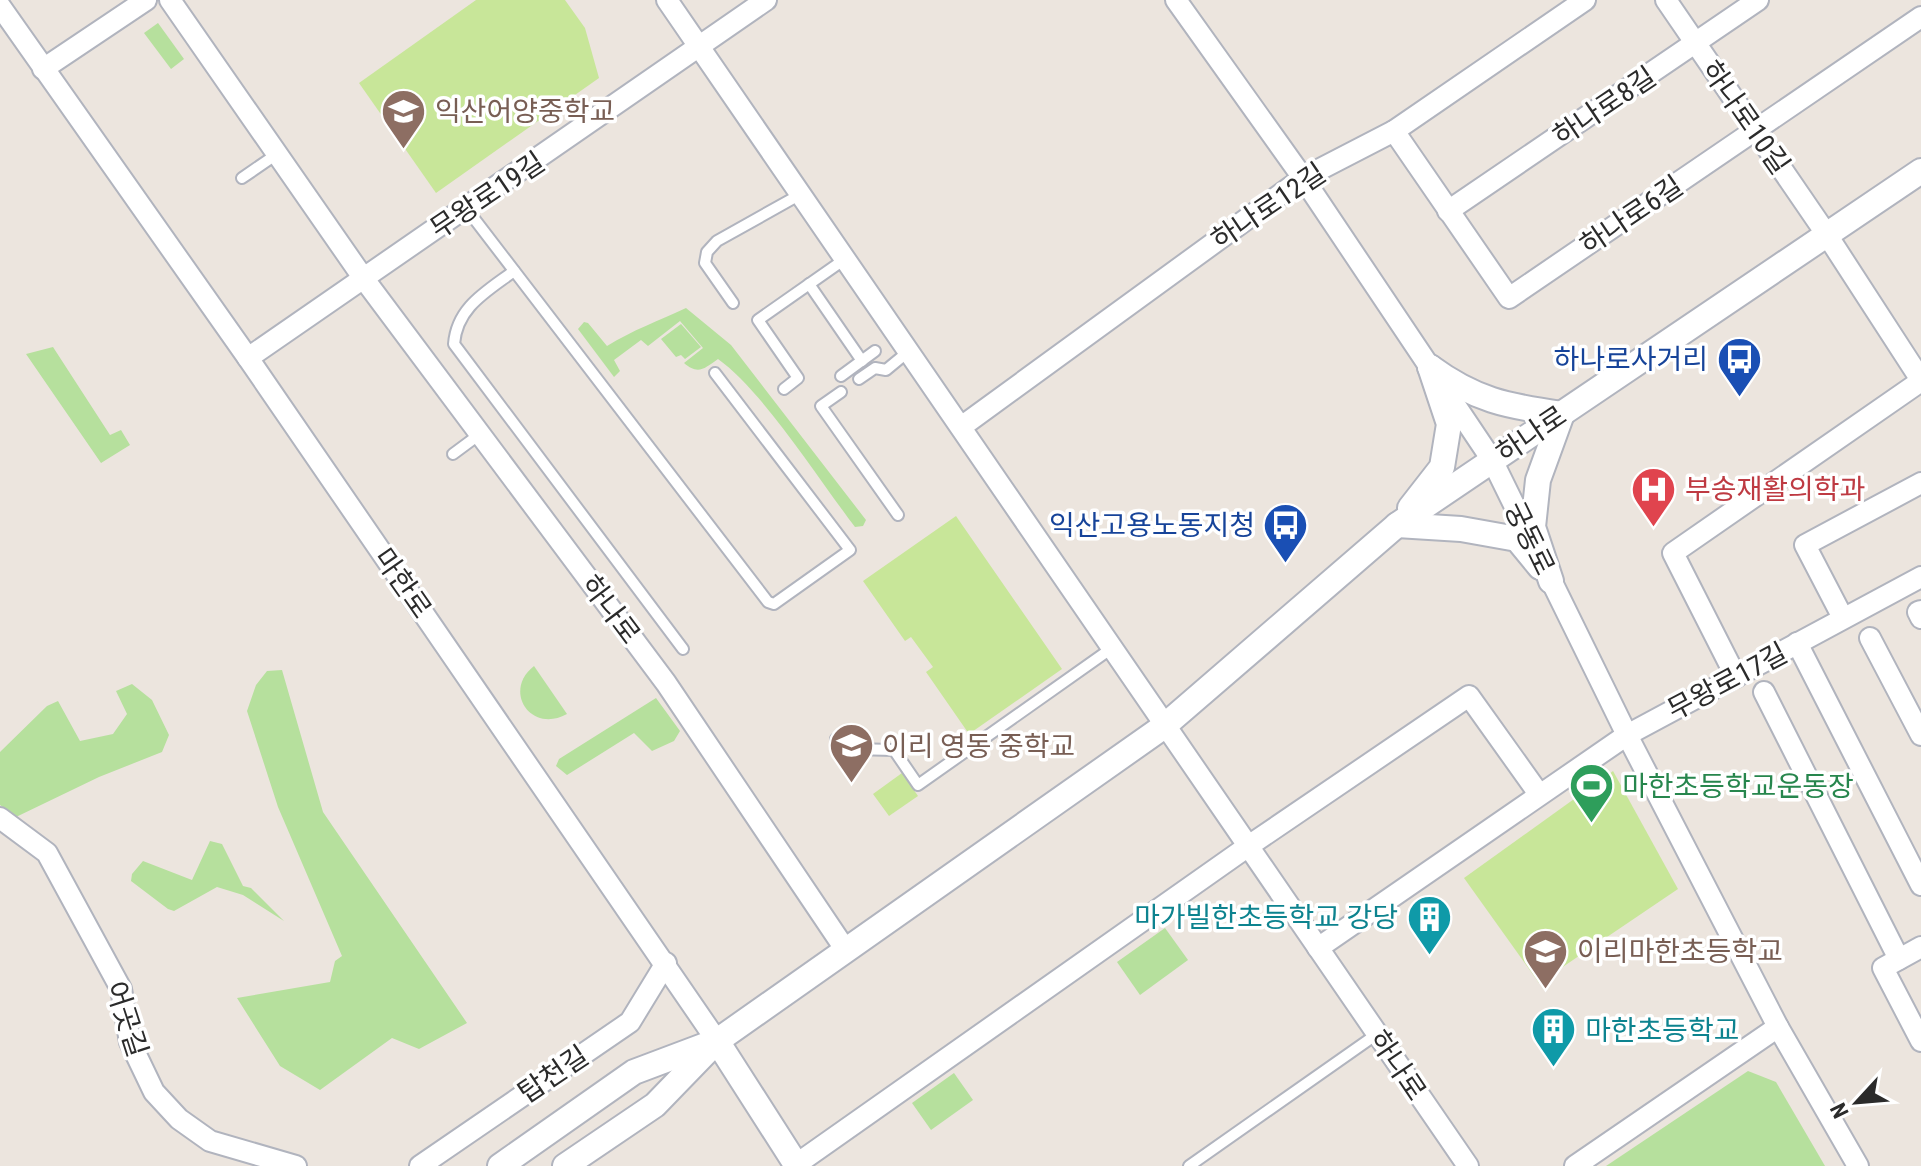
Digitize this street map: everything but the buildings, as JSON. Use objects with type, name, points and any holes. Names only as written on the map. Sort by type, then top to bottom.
[{"type":"street","points":[[43,69],[146,0]]},
{"type":"street","points":[[170,0],[364,279]]},
{"type":"street","points":[[667,0],[1163,727]]},
{"type":"street","name":"무왕로19길","points":[[248,358],[766,0]]},
{"type":"street","name":"궁동로","points":[[1176,0],[1303,178],[1492,460],[1627,735],[1778,1027],[1858,1166]]},
{"type":"street","name":"하나로12길","points":[[961,427],[1303,178],[1394,131],[1585,0]]},
{"type":"street","name":"하나로10길","points":[[1666,0],[1827,235],[1921,380]]},
{"type":"street","name":"하나로8길","points":[[1448,211],[1758,0]]},
{"type":"street","name":"마한로","points":[[0,6],[248,358],[666,963],[796,1165]]},
{"type":"street","name":"하나로6길","points":[[1394,131],[1509,298],[1921,17]]},
{"type":"street","name":"하나로","points":[[565,1166],[655,1105],[717,1041],[1163,727],[1397,525],[1921,171]]},
{"type":"street","name":"하나로","points":[[364,279],[666,683],[845,949]]},
{"type":"street","points":[[1430,367],[1464,392],[1516,407],[1562,414],[1538,480],[1533,527],[1551,581]]},
{"type":"street","points":[[1397,525],[1442,467],[1449,424],[1430,367]]},
{"type":"street","points":[[1736,677],[1673,553],[1921,380]]},
{"type":"street","points":[[1843,618],[1805,545],[1921,483]]},
{"type":"street","points":[[1397,525],[1461,529],[1517,539],[1551,581]]},
{"type":"street","name":"무왕로17길","points":[[1318,948],[1627,735],[1921,577]]},
{"type":"street","points":[[1921,611],[1918,612],[1921,618]]},
{"type":"street","points":[[1870,638],[1921,735]]},
{"type":"street","points":[[1797,643],[1921,885]]},
{"type":"street","points":[[1764,692],[1899,959]]},
{"type":"street","points":[[796,1165],[1247,847],[1469,696],[1539,794]]},
{"type":"street","name":"하나로","points":[[1163,727],[1468,1166]]},
{"type":"street","name":"어곳길","points":[[0,818],[47,853],[121,989],[130,1042],[154,1092],[179,1119],[210,1141],[296,1166]]},
{"type":"street","points":[[1921,947],[1883,968],[1921,1041]]},
{"type":"street","name":"탑천길","points":[[420,1166],[630,1022],[666,963]]},
{"type":"street","points":[[1575,1166],[1778,1027]]},
{"type":"street","name":"하나로","points":[[500,1166],[634,1072],[717,1041]]},
{"type":"lane","points":[[242,178],[277,154]]},
{"type":"lane","points":[[733,303],[705,263],[707,252],[717,241],[801,194]]},
{"type":"lane","points":[[466,208],[768,602],[774,604],[850,550],[715,373]]},
{"type":"lane","points":[[784,389],[798,378],[758,320],[845,259]]},
{"type":"lane","points":[[514,271],[464,309],[456,326],[454,344],[683,649]]},
{"type":"lane","points":[[809,284],[862,361]]},
{"type":"lane","points":[[841,376],[875,351]]},
{"type":"lane","points":[[859,379],[875,368],[886,370],[909,351]]},
{"type":"lane","points":[[841,392],[821,406],[898,515]]},
{"type":"lane","points":[[453,454],[480,434]]},
{"type":"lane","points":[[836,739],[851,749],[894,750],[918,785],[1112,648]]},
{"type":"lane","points":[[1189,1166],[1377,1034]]},
{"type":"green space","points":[[476,0],[565,0],[585,28],[599,78],[436,193],[359,83]]},
{"type":"green space","points":[[158,23],[184,59],[171,69],[144,33]]},
{"type":"green space","points":[[686,308],[731,345],[866,520],[863,526],[855,527],[790,437],[735,373],[718,359],[701,369],[693,369],[684,363],[703,348],[680,321],[648,346],[641,340],[614,360],[620,371],[614,377],[578,329],[584,322],[588,323],[607,346]]},
{"type":"green space","points":[[681,324],[701,347],[685,359],[681,355],[676,357],[661,339]]},
{"type":"green space","points":[[53,347],[110,435],[121,430],[130,445],[101,463],[26,354]]},
{"type":"green space","points":[[956,516],[1062,669],[969,734],[926,672],[933,667],[911,637],[905,641],[863,581]]},
{"type":"green space","points":[[534,666],[567,714],[554,719],[542,718],[525,707],[521,687]]},
{"type":"green space","points":[[282,670],[323,812],[467,1023],[419,1049],[392,1038],[320,1090],[280,1066],[237,998],[330,982],[335,961],[342,956],[278,807],[247,711],[256,685],[267,671]]},
{"type":"green space","points":[[132,684],[152,700],[169,735],[162,752],[99,777],[16,817],[0,805],[0,752],[47,706],[58,701],[80,741],[113,734],[127,714],[116,691]]},
{"type":"green space","points":[[656,698],[680,731],[674,741],[652,751],[634,733],[567,775],[556,766],[559,759]]},
{"type":"green space","name":"마한초등학교운동장","points":[[1613,771],[1678,889],[1539,983],[1464,878]]},
{"type":"green space","points":[[902,773],[918,796],[889,816],[873,794]]},
{"type":"green space","points":[[210,841],[222,844],[243,886],[251,888],[284,921],[243,895],[217,887],[174,911],[131,881],[132,874],[143,861],[192,880]]},
{"type":"green space","points":[[1165,928],[1188,960],[1140,995],[1117,962]]},
{"type":"green space","points":[[1748,1071],[1776,1082],[1825,1166],[1606,1166]]},
{"type":"green space","points":[[954,1073],[973,1100],[931,1130],[912,1103]]},
{"type":"place","name":"익산어양중학교","points":[[404,150]]},
{"type":"place","name":"하나로사거리","points":[[1739,398]]},
{"type":"place","name":"부송재활의학과","points":[[1654,528]]},
{"type":"place","name":"익산고용노동지청","points":[[1286,564]]},
{"type":"place","name":"이리 영동 중학교","points":[[851,785]]},
{"type":"place","name":"마한초등학교운동장","points":[[1591,825]]},
{"type":"place","name":"마가빌한초등학교 강당","points":[[1429,956]]},
{"type":"place","name":"이리마한초등학교","points":[[1546,990]]},
{"type":"place","name":"마한초등학교","points":[[1554,1069]]}]
